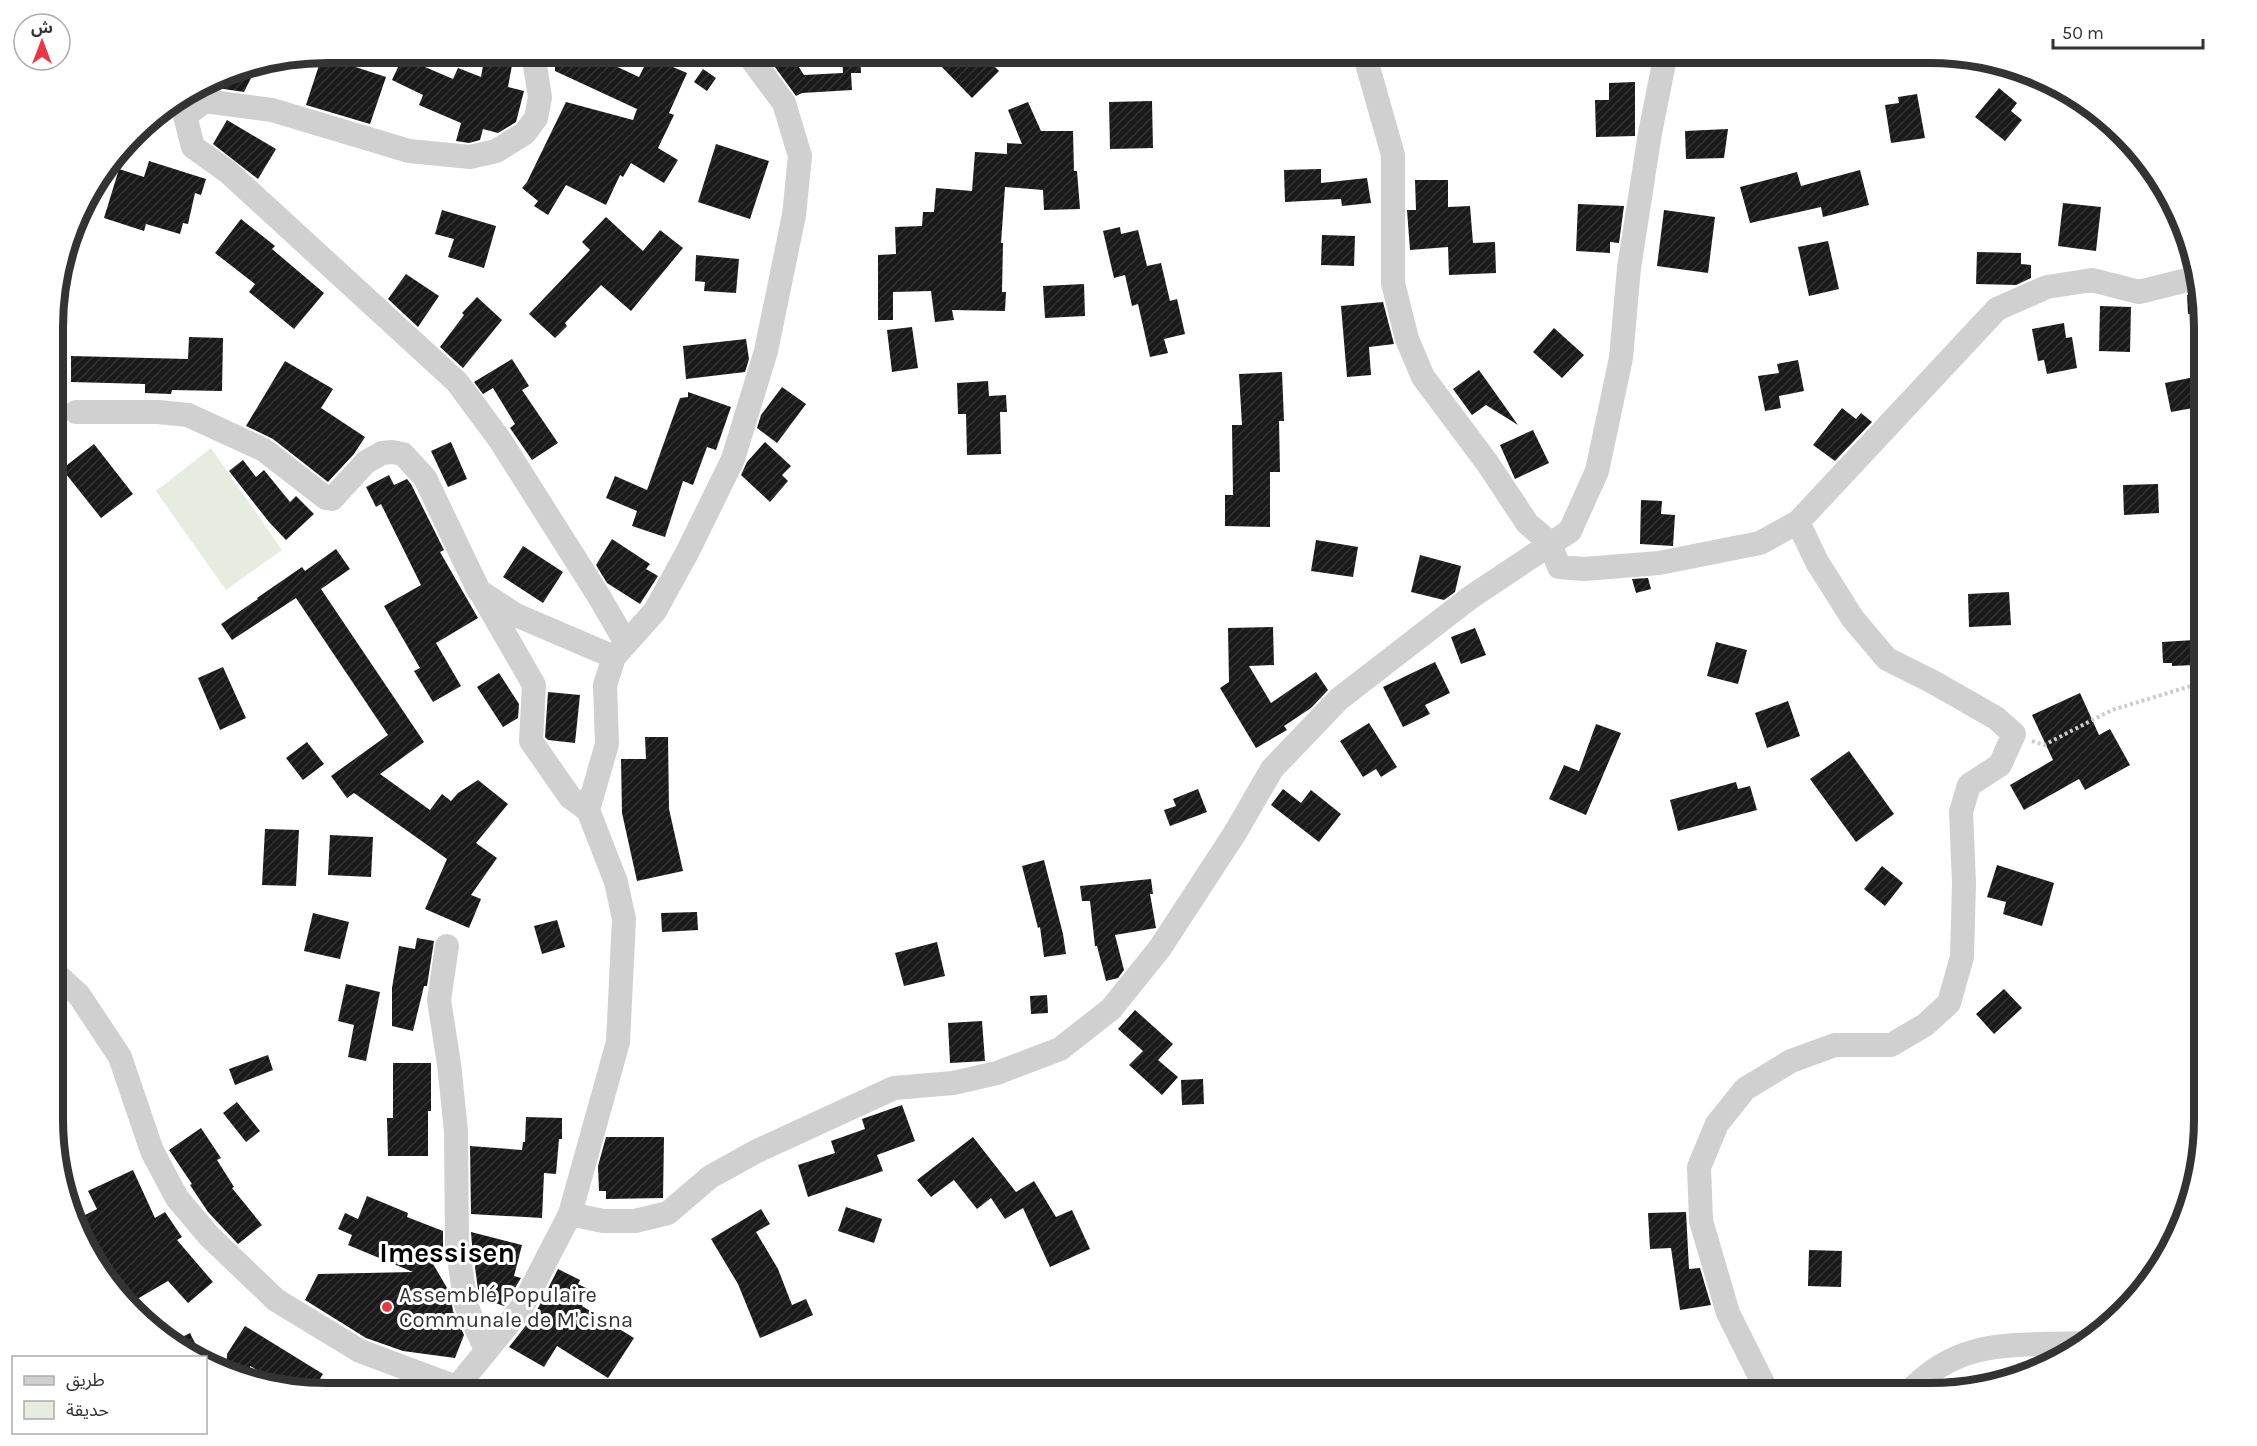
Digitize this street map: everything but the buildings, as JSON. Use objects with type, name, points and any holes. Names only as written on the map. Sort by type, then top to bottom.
[{"type":"street","points":[[535,63],[540,97],[536,118],[525,133],[496,151],[470,157],[409,151],[272,110],[205,101],[185,116],[193,147],[228,172],[457,382],[501,440],[600,598],[620,650]]},
{"type":"street","points":[[588,810],[607,744],[605,685],[620,650],[655,611],[733,459],[766,351],[794,215],[800,156],[784,103],[755,63]]},
{"type":"street","points":[[1367,63],[1394,155],[1394,283],[1407,339],[1423,377],[1488,464],[1527,523],[1550,543],[1559,567],[1584,570],[1659,562],[1760,543],[1798,522],[1997,309],[2047,287],[2058,285],[2092,280],[2139,292],[2190,279]]},
{"type":"street","points":[[570,1214],[603,1221],[635,1221],[668,1213],[710,1177],[758,1151],[894,1088],[953,1083],[997,1073],[1060,1049],[1111,1009],[1160,948],[1235,833],[1272,769],[1339,699],[1471,597],[1569,531],[1597,471],[1621,358],[1629,268],[1650,133],[1664,63]]},
{"type":"street","points":[[76,412],[158,412],[188,415],[264,450],[326,498],[332,498],[366,462],[382,453],[404,454],[425,478],[479,591],[534,686],[531,741],[570,797],[588,810],[616,882],[624,919],[618,1042],[570,1214],[522,1307],[460,1383]]},
{"type":"street","points":[[1763,1383],[1728,1313],[1701,1221],[1699,1167],[1717,1124],[1745,1089],[1791,1061],[1835,1045],[1891,1045],[1925,1025],[1948,1003],[1962,957],[1964,883],[1961,812],[1969,785],[2000,765],[2014,734],[1996,718],[1934,682],[1887,659],[1853,619],[1817,562],[1798,522]]},
{"type":"street","points":[[479,591],[516,615],[620,650]]},
{"type":"street","points":[[447,946],[439,1000],[456,1131],[458,1245],[466,1305],[486,1350]]},
{"type":"street","points":[[63,980],[79,995],[120,1057],[152,1151],[177,1198],[209,1236],[276,1300],[360,1351],[437,1383]]},
{"type":"street","points":[[1917,1383],[1961,1354],[2004,1345],[2070,1343]]},
{"type":"path","points":[[2014,734],[2044,746],[2112,710],[2194,685]]},
{"type":"green space","points":[[211,448],[282,550],[226,590],[156,491]]},
{"type":"place","name":"Assemblé Populaire Communale de M'cisna","points":[[387,1307]]},
{"type":"district","name":"Imessisen","points":[[447,1252]]}]
